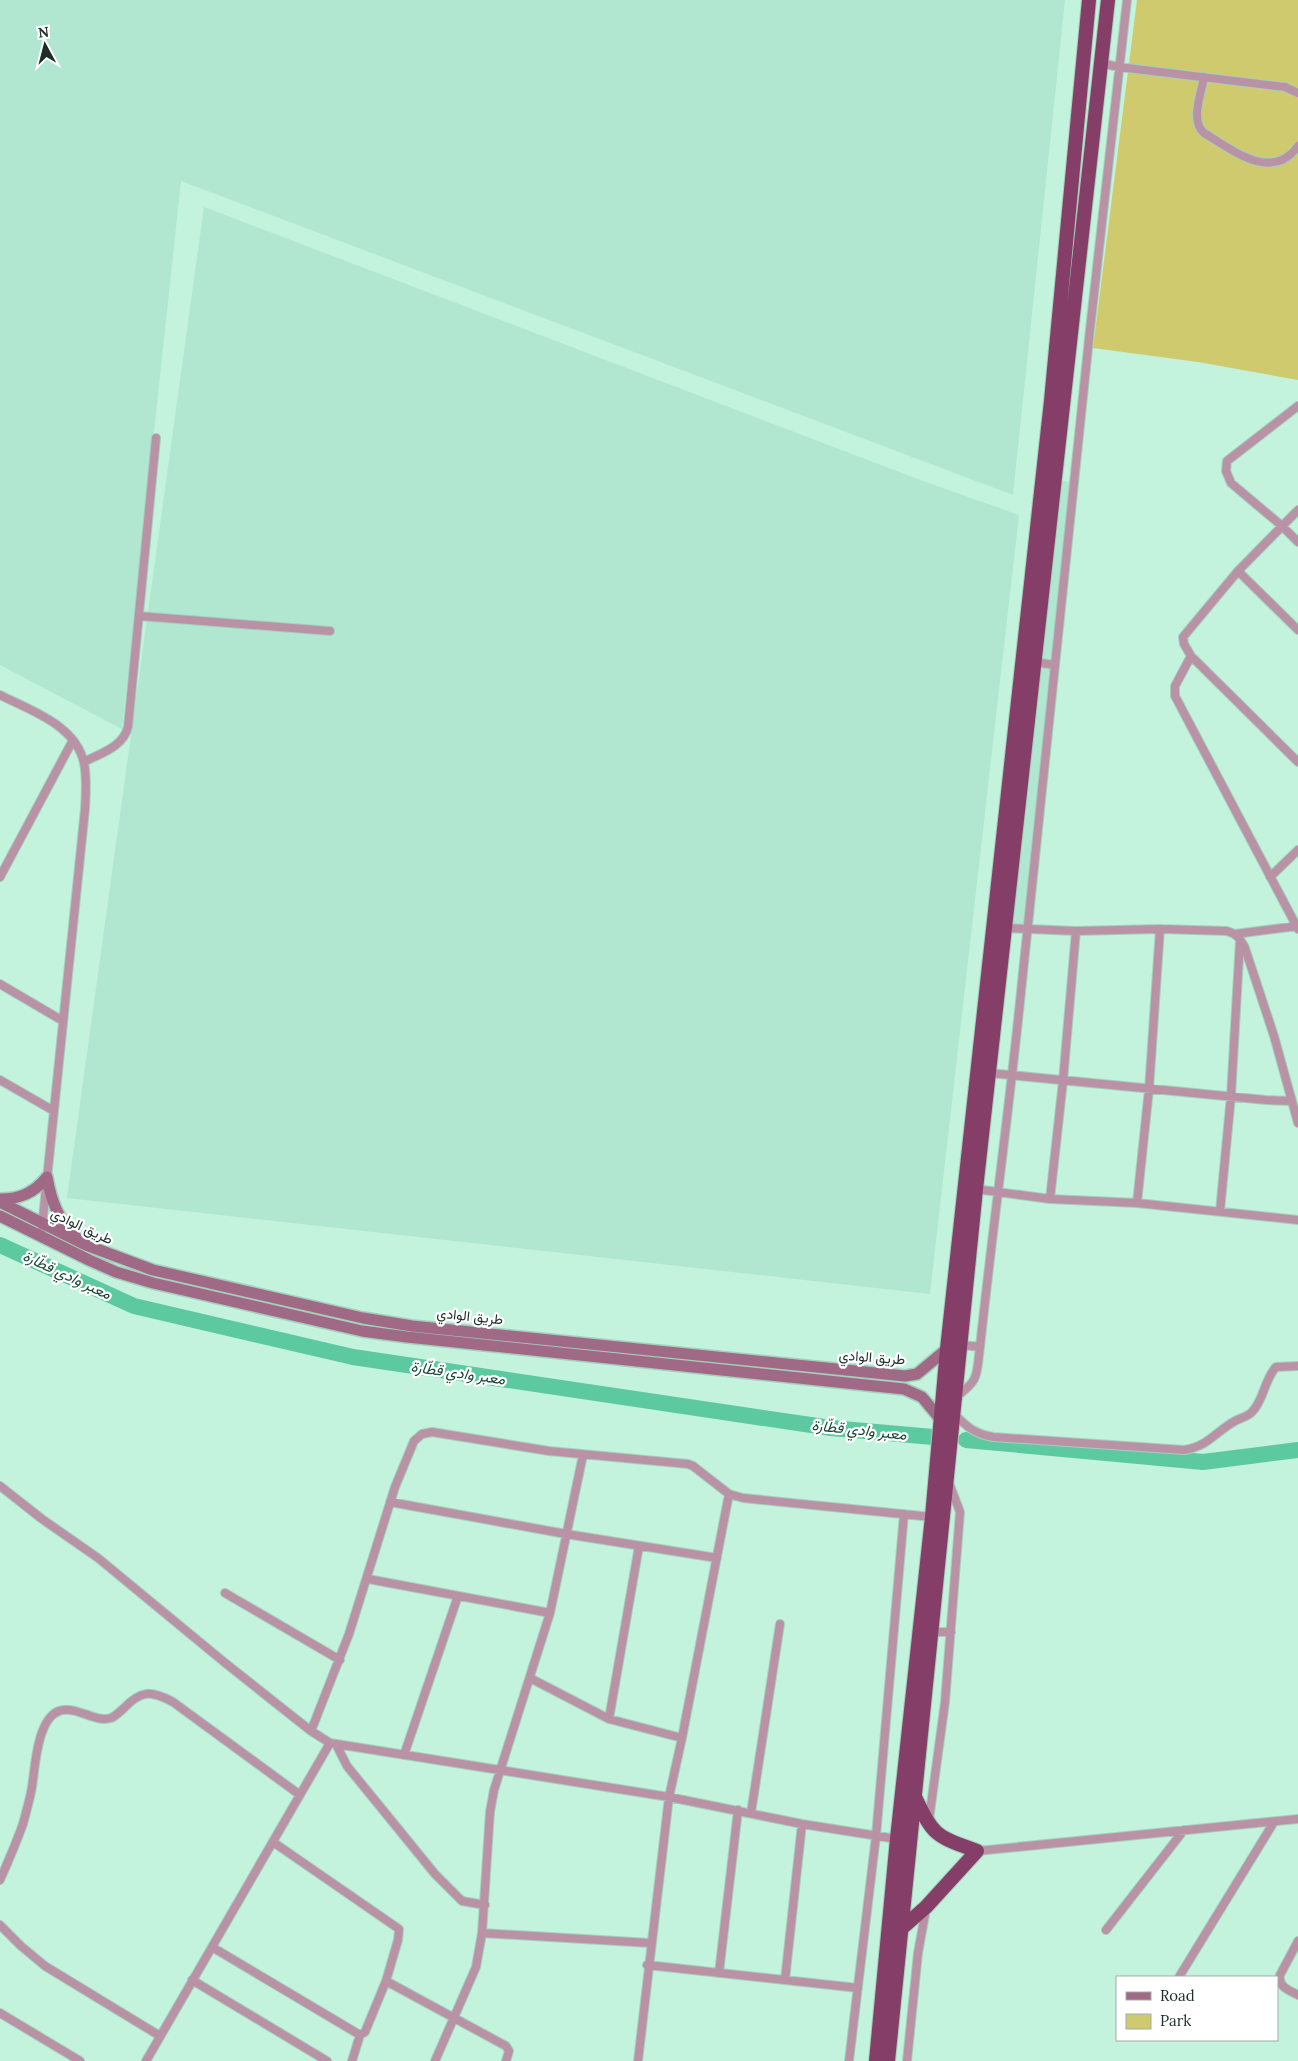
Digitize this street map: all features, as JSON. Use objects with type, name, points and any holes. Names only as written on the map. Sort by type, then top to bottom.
[{"type":"highway","points":[[884,2060],[897,1839],[932,1518],[947,1349],[1050,411],[1089,0]]},
{"type":"highway","points":[[884,2060],[902,1928],[946,1474],[962,1345],[976,1189],[1108,0]]},
{"type":"highway","points":[[902,1928],[926,1907],[977,1852],[936,1834],[928,1825],[914,1796]]},
{"type":"main road","points":[[0,1201],[19,1198],[31,1193],[47,1177]]},
{"type":"main road","points":[[47,1177],[50,1194],[59,1218],[74,1236],[86,1244]]},
{"type":"main road","name":"طريق الوادي","points":[[0,1201],[42,1224],[86,1244],[153,1270],[363,1318],[411,1332],[646,1363],[904,1389],[922,1397],[941,1420]]},
{"type":"main road","name":"طريق الوادي","points":[[0,1216],[116,1272],[153,1283],[362,1331],[548,1339],[905,1376],[917,1374],[947,1349]]},
{"type":"main road","points":[[546,1351],[548,1339]]},
{"type":"main road","points":[[646,1363],[648,1350]]},
{"type":"main road","points":[[904,1389],[905,1376]]},
{"type":"street","points":[[955,1398],[973,1384],[977,1375],[1012,1075],[1126,0]]},
{"type":"street","points":[[1100,63],[1119,67],[1285,87],[1298,93]]},
{"type":"street","points":[[1204,77],[1196,119],[1198,127],[1204,133],[1248,159],[1261,163],[1281,160],[1292,153],[1298,146]]},
{"type":"street","points":[[1298,406],[1227,461],[1226,471],[1231,483],[1298,542]]},
{"type":"street","points":[[84,762],[118,745],[126,737],[156,438]]},
{"type":"street","points":[[1298,510],[1238,571],[1183,637],[1184,644],[1191,656],[1298,762]]},
{"type":"street","points":[[1238,571],[1298,630]]},
{"type":"street","points":[[139,616],[330,631]]},
{"type":"street","points":[[1005,928],[1076,931],[1160,929],[1227,931],[1238,936],[1298,927],[1175,696],[1175,686],[1191,656]]},
{"type":"street","points":[[1035,662],[1054,665]]},
{"type":"street","points":[[0,696],[56,724],[72,740],[84,762],[86,784],[41,1237]]},
{"type":"street","points":[[0,877],[72,740]]},
{"type":"street","points":[[1270,877],[1298,850]]},
{"type":"street","points":[[1137,1203],[1149,1090],[1160,929]]},
{"type":"street","points":[[1050,1199],[1063,1081],[1076,931]]},
{"type":"street","points":[[1220,1212],[1231,1096],[1238,936]]},
{"type":"street","points":[[1238,936],[1274,1036],[1298,1123]]},
{"type":"street","points":[[0,984],[63,1020]]},
{"type":"street","points":[[989,1073],[1149,1090],[1292,1101]]},
{"type":"street","points":[[0,1080],[54,1111]]},
{"type":"street","points":[[976,1189],[1050,1199],[1137,1203],[1298,1220]]},
{"type":"street","points":[[962,1345],[980,1347]]},
{"type":"street","points":[[954,1414],[968,1428],[978,1434],[993,1437],[1184,1450],[1197,1448],[1213,1439],[1234,1421],[1253,1412],[1269,1374],[1276,1367],[1298,1366]]},
{"type":"street","points":[[311,1731],[340,1660],[368,1580],[390,1502],[414,1441],[418,1436],[426,1432],[583,1455],[688,1464],[729,1494],[763,1500],[932,1518]]},
{"type":"street","points":[[434,2061],[476,1967],[485,1905],[490,1812],[494,1790],[550,1613],[583,1455]]},
{"type":"street","points":[[928,1825],[946,1702],[960,1512],[946,1474]]},
{"type":"street","points":[[0,1486],[42,1519],[98,1558],[311,1731],[333,1744],[669,1797],[802,1824],[897,1839]]},
{"type":"street","points":[[638,2061],[650,1943],[669,1797],[729,1494]]},
{"type":"street","points":[[390,1502],[566,1534],[717,1558]]},
{"type":"street","points":[[849,2061],[876,1836],[904,1514]]},
{"type":"street","points":[[609,1719],[639,1546]]},
{"type":"street","points":[[368,1580],[550,1613]]},
{"type":"street","points":[[225,1593],[340,1660]]},
{"type":"street","points":[[404,1756],[458,1596]]},
{"type":"street","points":[[751,1813],[780,1624]]},
{"type":"street","points":[[932,1632],[952,1632]]},
{"type":"street","points":[[530,1678],[609,1719],[682,1738]]},
{"type":"street","points":[[0,1880],[23,1824],[32,1790],[40,1740],[47,1723],[60,1711],[67,1710],[98,1718],[110,1718],[118,1714],[134,1698],[144,1694],[159,1694],[173,1702],[300,1795]]},
{"type":"street","points":[[146,2061],[300,1795],[333,1744]]},
{"type":"street","points":[[333,1744],[347,1766],[435,1874],[462,1901],[485,1905]]},
{"type":"street","points":[[718,1973],[738,1810]]},
{"type":"street","points":[[977,1852],[1298,1819]]},
{"type":"street","points":[[1179,1976],[1274,1822]]},
{"type":"street","points":[[784,1980],[802,1824]]},
{"type":"street","points":[[1106,1930],[1184,1830]]},
{"type":"street","points":[[273,1842],[399,1929],[398,1940],[386,1981],[365,2032],[360,2035],[352,2061]]},
{"type":"street","points":[[884,2060],[907,2061],[918,1953],[926,1907]]},
{"type":"street","points":[[0,1925],[45,1966],[160,2036]]},
{"type":"street","points":[[482,1933],[650,1943]]},
{"type":"street","points":[[1298,1941],[1280,1975],[1284,1988],[1298,1995]]},
{"type":"street","points":[[212,1947],[360,2035]]},
{"type":"street","points":[[648,1965],[858,1988]]},
{"type":"street","points":[[192,1980],[327,2061]]},
{"type":"street","points":[[386,1981],[506,2046],[509,2051],[506,2061]]},
{"type":"street","points":[[0,2013],[80,2061]]},
{"type":"shaded area","points":[[0,0],[1065,0],[1013,495],[181,181],[122,729],[0,665]]},
{"type":"shaded area","points":[[204,207],[923,481],[1019,515],[930,1294],[67,1198]]},
{"type":"shaded area","points":[[1060,481],[1077,482],[1033,927],[1008,928]]},
{"type":"green space","points":[[1137,0],[1298,0],[1298,380],[1198,362],[1093,348]]},
{"type":"waterway","name":"معبر وادي قطّارة","points":[[0,1245],[134,1306],[353,1357],[831,1428],[933,1437]]},
{"type":"waterway","name":"معبر وادي قطّارة","points":[[966,1440],[1203,1462],[1298,1450]]}]
